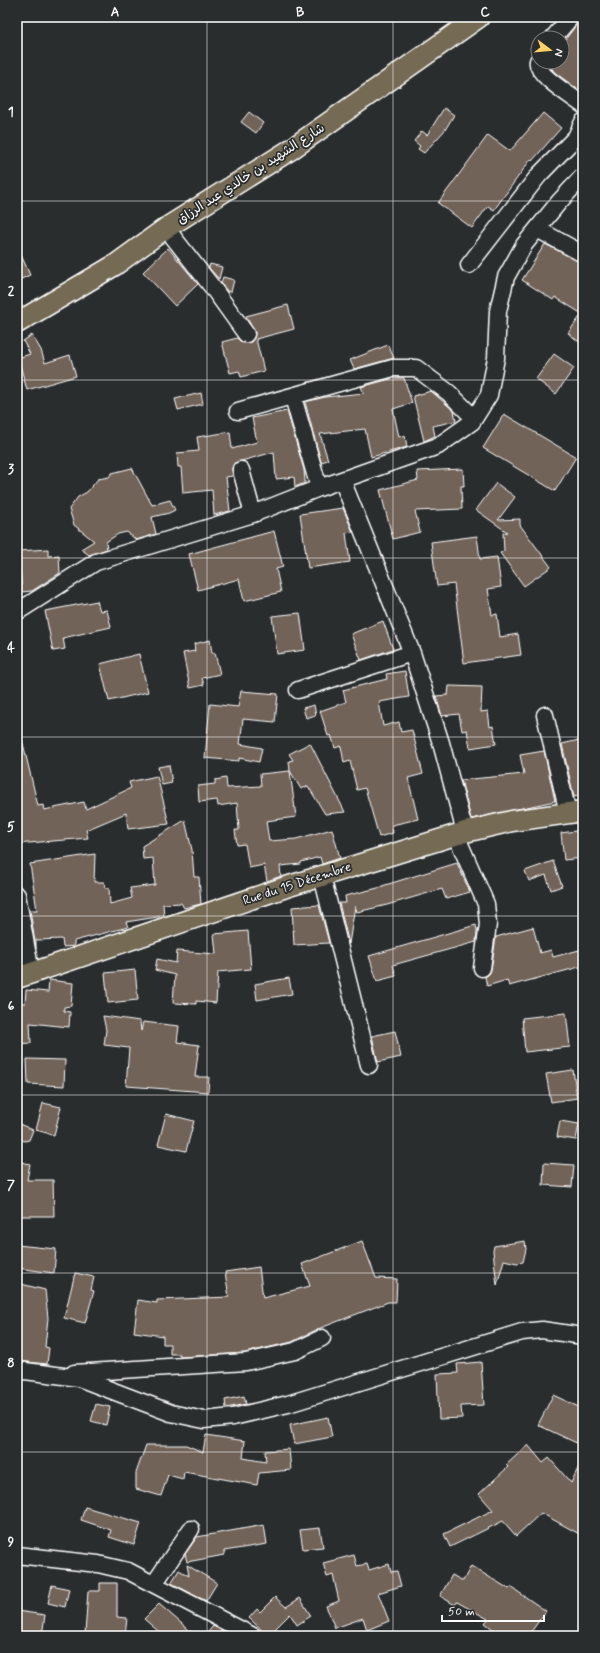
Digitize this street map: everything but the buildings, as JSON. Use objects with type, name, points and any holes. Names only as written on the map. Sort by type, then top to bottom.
[{"type":"main road","name":"شارع الشهيد بن خالدي عبد الرزاق","points":[[17,323],[115,265],[166,228],[290,150],[479,17]]},
{"type":"main road","name":"Rue du 15 Décembre","points":[[24,975],[322,876],[460,833],[512,821],[576,812]]},
{"type":"street","points":[[559,30],[570,17]]},
{"type":"street","points":[[540,70],[548,79],[583,104]]},
{"type":"street","points":[[469,265],[539,175],[576,137],[583,122]]},
{"type":"street","points":[[17,612],[96,562],[253,514],[319,488],[438,446],[472,422],[489,395],[496,358],[498,311],[506,277],[524,245],[583,176]]},
{"type":"street","points":[[166,228],[213,288],[246,334]]},
{"type":"street","points":[[537,229],[583,254]]},
{"type":"street","points":[[238,411],[293,397],[393,368],[416,368],[449,393],[474,418]]},
{"type":"street","points":[[293,397],[319,488]]},
{"type":"street","points":[[241,470],[253,514]]},
{"type":"street","points":[[342,480],[412,653],[441,743],[460,833],[486,904],[488,924],[482,968]]},
{"type":"street","points":[[298,690],[412,653]]},
{"type":"street","points":[[545,714],[576,812]]},
{"type":"street","points":[[322,876],[370,1065]]},
{"type":"street","points":[[17,895],[24,975]]},
{"type":"street","points":[[17,1372],[79,1378],[171,1413],[204,1420],[233,1417],[288,1404],[522,1332],[542,1330],[583,1336]]},
{"type":"street","points":[[50,1375],[246,1362],[295,1350],[322,1338]]},
{"type":"street","points":[[154,1584],[191,1529]]},
{"type":"street","points":[[17,1555],[98,1564],[128,1571],[253,1636]]}]
